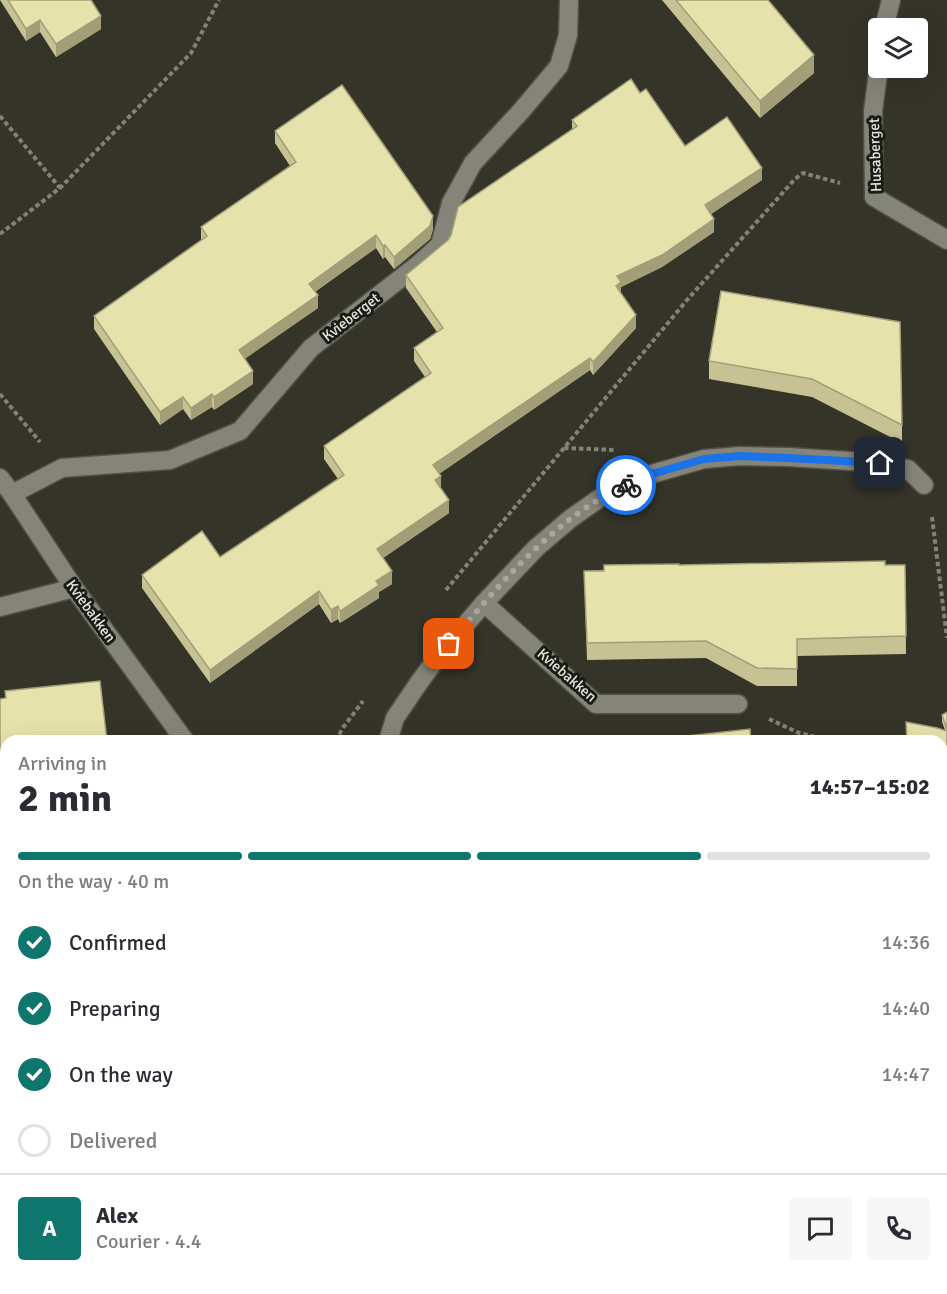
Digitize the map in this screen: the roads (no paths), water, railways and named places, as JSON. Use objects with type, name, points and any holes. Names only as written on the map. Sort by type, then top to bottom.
[{"type":"street","name":"Kvieberget","points":[[12,494],[62,468],[170,460],[240,431],[311,348],[440,245],[452,202],[473,163],[559,66],[568,35],[569,0]]},
{"type":"street","points":[[886,18],[891,0]]},
{"type":"street","name":"Husaberget","points":[[877,78],[873,111],[874,197],[947,240]]},
{"type":"street","points":[[390,735],[395,718],[418,684],[484,603],[536,548],[570,519],[604,495],[645,476],[704,459],[740,456],[880,463],[908,469],[924,484]]},
{"type":"street","name":"Kviebakken","points":[[0,478],[74,588],[181,735]]},
{"type":"street","points":[[0,607],[74,588]]},
{"type":"street","name":"Kviebakken","points":[[484,603],[596,704],[738,704]]}]
